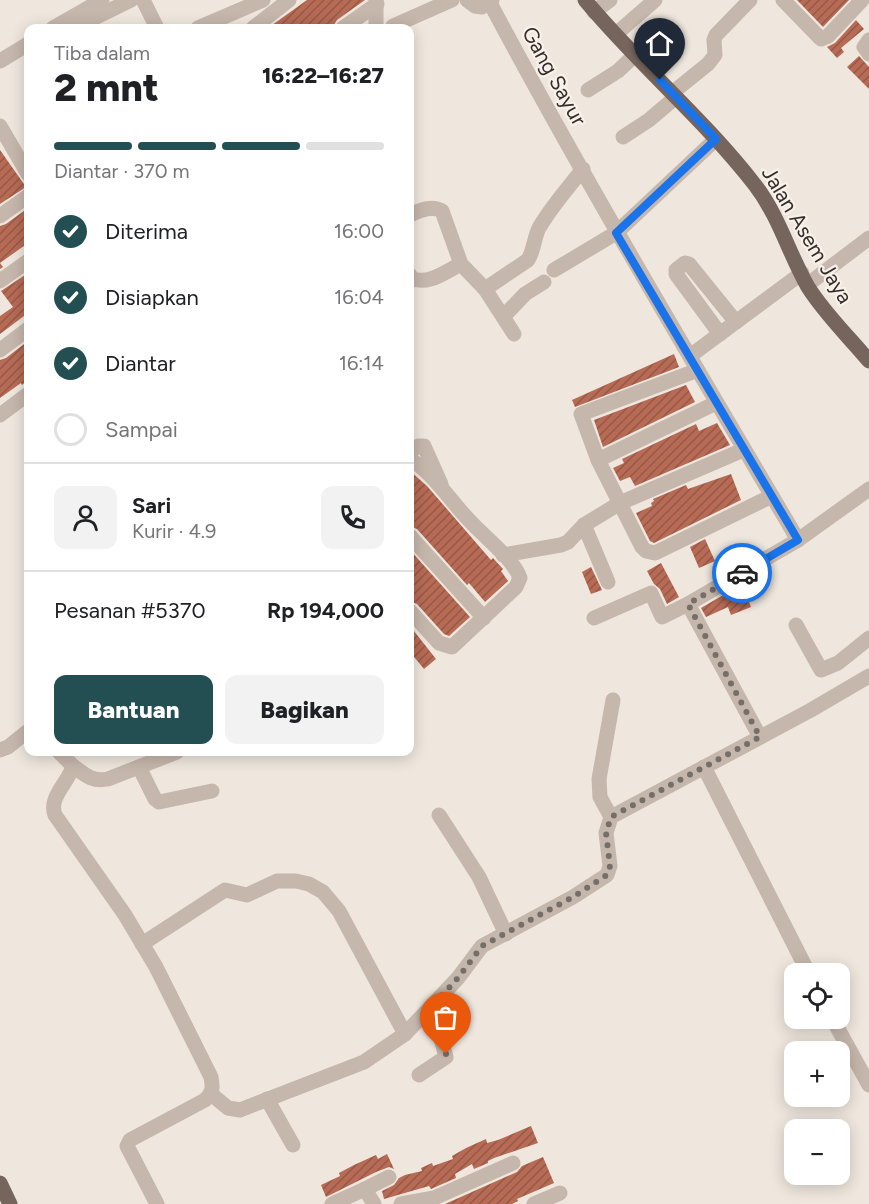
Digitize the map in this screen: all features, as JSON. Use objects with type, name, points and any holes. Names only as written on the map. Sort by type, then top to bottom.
[{"type":"main road","name":"Jalan Asem Jaya","points":[[589,6],[716,139],[763,195],[804,279],[826,313],[869,361]]},
{"type":"main road","points":[[0,1183],[10,1204]]},
{"type":"street","points":[[82,24],[131,0]]},
{"type":"street","points":[[143,0],[155,24]]},
{"type":"street","points":[[207,24],[263,0]]},
{"type":"street","points":[[258,24],[289,0]]},
{"type":"street","points":[[398,24],[452,0]]},
{"type":"street","points":[[467,0],[475,6],[488,3]]},
{"type":"street","points":[[589,6],[610,0]]},
{"type":"street","points":[[616,34],[656,0]]},
{"type":"street","points":[[623,136],[649,120],[708,63],[715,55],[716,35],[750,0]]},
{"type":"street","points":[[788,2],[821,39],[828,36],[862,0]]},
{"type":"street","points":[[59,24],[93,2]]},
{"type":"street","points":[[348,24],[376,2]]},
{"type":"street","points":[[376,2],[376,24]]},
{"type":"street","name":"Gang Sayur","points":[[488,3],[548,112],[583,169],[712,405],[743,450],[798,540]]},
{"type":"street","points":[[869,40],[864,45],[869,54]]},
{"type":"street","points":[[0,61],[24,46]]},
{"type":"street","points":[[588,90],[610,76],[636,54]]},
{"type":"street","points":[[0,126],[5,145],[24,169]]},
{"type":"street","points":[[554,270],[616,233],[716,139]]},
{"type":"street","points":[[485,289],[528,260],[541,225],[583,169]]},
{"type":"street","points":[[0,216],[24,199]]},
{"type":"street","points":[[414,213],[436,208],[442,211],[461,264],[485,289],[514,333]]},
{"type":"street","points":[[772,496],[655,553],[646,551],[598,460],[581,417],[583,412],[692,366],[720,334],[736,322],[869,238]]},
{"type":"street","points":[[720,334],[676,274],[676,270],[685,263],[689,264],[736,322]]},
{"type":"street","points":[[0,281],[24,264]]},
{"type":"street","points":[[414,280],[430,280],[461,264]]},
{"type":"street","points":[[504,316],[525,294],[544,282]]},
{"type":"street","points":[[0,350],[24,333]]},
{"type":"street","points":[[0,415],[24,399]]},
{"type":"street","points":[[598,460],[712,405]]},
{"type":"street","points":[[414,449],[421,445],[427,449],[443,489]]},
{"type":"street","points":[[503,555],[561,545],[573,537],[584,525],[620,503],[743,450]]},
{"type":"street","points":[[414,463],[443,489],[466,518],[518,572],[520,578],[516,587],[452,647],[439,643],[414,615]]},
{"type":"street","points":[[594,618],[651,593],[662,617],[798,540],[869,489]]},
{"type":"street","points":[[584,525],[608,582]]},
{"type":"street","points":[[414,540],[484,618]]},
{"type":"street","points":[[688,604],[760,737]]},
{"type":"street","points":[[796,625],[821,670],[838,663],[869,638]]},
{"type":"street","points":[[211,1094],[234,1110],[240,1110],[364,1062],[405,1034],[458,978],[482,946],[573,897],[607,875],[610,866],[606,833],[611,817],[869,676]]},
{"type":"street","points":[[611,817],[600,797],[599,779],[613,700]]},
{"type":"street","points":[[0,750],[8,747],[24,734]]},
{"type":"street","points":[[63,756],[91,779],[98,781],[167,756]]},
{"type":"street","points":[[73,766],[52,808],[68,835],[125,915],[156,967],[211,1077],[213,1088],[205,1100],[130,1140],[127,1146],[157,1204]]},
{"type":"street","points":[[139,767],[155,799],[159,802],[212,791]]},
{"type":"street","points":[[704,767],[803,963]]},
{"type":"street","points":[[439,815],[479,878],[506,933]]},
{"type":"street","points":[[142,944],[225,890],[247,895],[277,881],[309,884],[322,892],[339,910],[405,1034]]},
{"type":"street","points":[[419,1076],[446,1057],[432,1006]]},
{"type":"street","points":[[838,1029],[869,1085]]},
{"type":"street","points":[[267,1099],[293,1145]]},
{"type":"street","points":[[401,1204],[424,1202],[513,1163]]},
{"type":"street","points":[[332,1204],[389,1177]]},
{"type":"street","points":[[365,1188],[374,1204]]},
{"type":"street","points":[[534,1204],[560,1193]]},
{"type":"building","points":[[307,0],[365,0],[334,24],[274,24]]},
{"type":"building","points":[[797,0],[849,0],[823,27]]},
{"type":"building","points":[[856,20],[864,29],[841,48],[844,52],[837,58],[827,47],[835,43]]},
{"type":"building","points":[[859,56],[869,67],[869,89],[847,67]]},
{"type":"building","points":[[0,150],[24,184],[24,188],[0,204]]},
{"type":"building","points":[[24,211],[24,246],[0,263],[0,226]]},
{"type":"building","points":[[24,276],[24,316],[0,334],[0,316],[13,307],[1,291]]},
{"type":"building","points":[[24,344],[24,383],[22,385],[21,383],[0,398],[0,360]]},
{"type":"building","points":[[674,354],[679,367],[575,407],[572,400]]},
{"type":"building","points":[[686,385],[695,402],[603,447],[594,420]]},
{"type":"building","points":[[717,423],[730,445],[635,486],[630,477],[620,481],[613,468],[624,463],[622,459],[696,424],[699,431]]},
{"type":"building","points":[[731,474],[741,500],[654,543],[650,541],[636,513],[652,506],[653,499],[686,485],[688,489]]},
{"type":"building","points":[[414,475],[427,486],[491,560],[493,558],[503,569],[501,571],[508,581],[485,602],[414,528]]},
{"type":"building","points":[[705,539],[715,561],[699,568],[690,547]]},
{"type":"building","points":[[414,554],[470,617],[449,636],[444,634],[414,603]]},
{"type":"building","points":[[661,563],[679,597],[667,604],[647,571]]},
{"type":"building","points":[[591,567],[602,590],[591,594],[582,572]]},
{"type":"building","points":[[742,584],[751,607],[731,615],[728,607],[706,617],[701,608]]},
{"type":"building","points":[[414,631],[436,659],[424,669],[414,657]]},
{"type":"building","points":[[531,1126],[538,1143],[494,1158],[474,1169],[472,1164],[455,1174],[456,1178],[431,1189],[429,1186],[384,1199],[382,1191],[394,1185],[399,1178],[405,1175],[422,1171],[421,1168],[432,1163],[433,1166],[453,1159],[452,1156],[486,1139],[487,1143],[498,1140]]},
{"type":"building","points":[[387,1154],[394,1169],[389,1167],[376,1172],[326,1197],[321,1185],[340,1176],[339,1173],[354,1165],[376,1155],[378,1159]]},
{"type":"building","points":[[543,1157],[554,1183],[517,1199],[518,1201],[512,1204],[445,1204],[517,1172],[522,1166]]},
{"type":"way so far","points":[[446,1054],[432,1006],[458,978],[482,946],[526,924],[607,875],[610,866],[606,833],[611,817],[760,737],[688,604],[742,573]]},
{"type":"route","points":[[660,80],[716,139],[616,233],[798,540],[742,573]]}]
